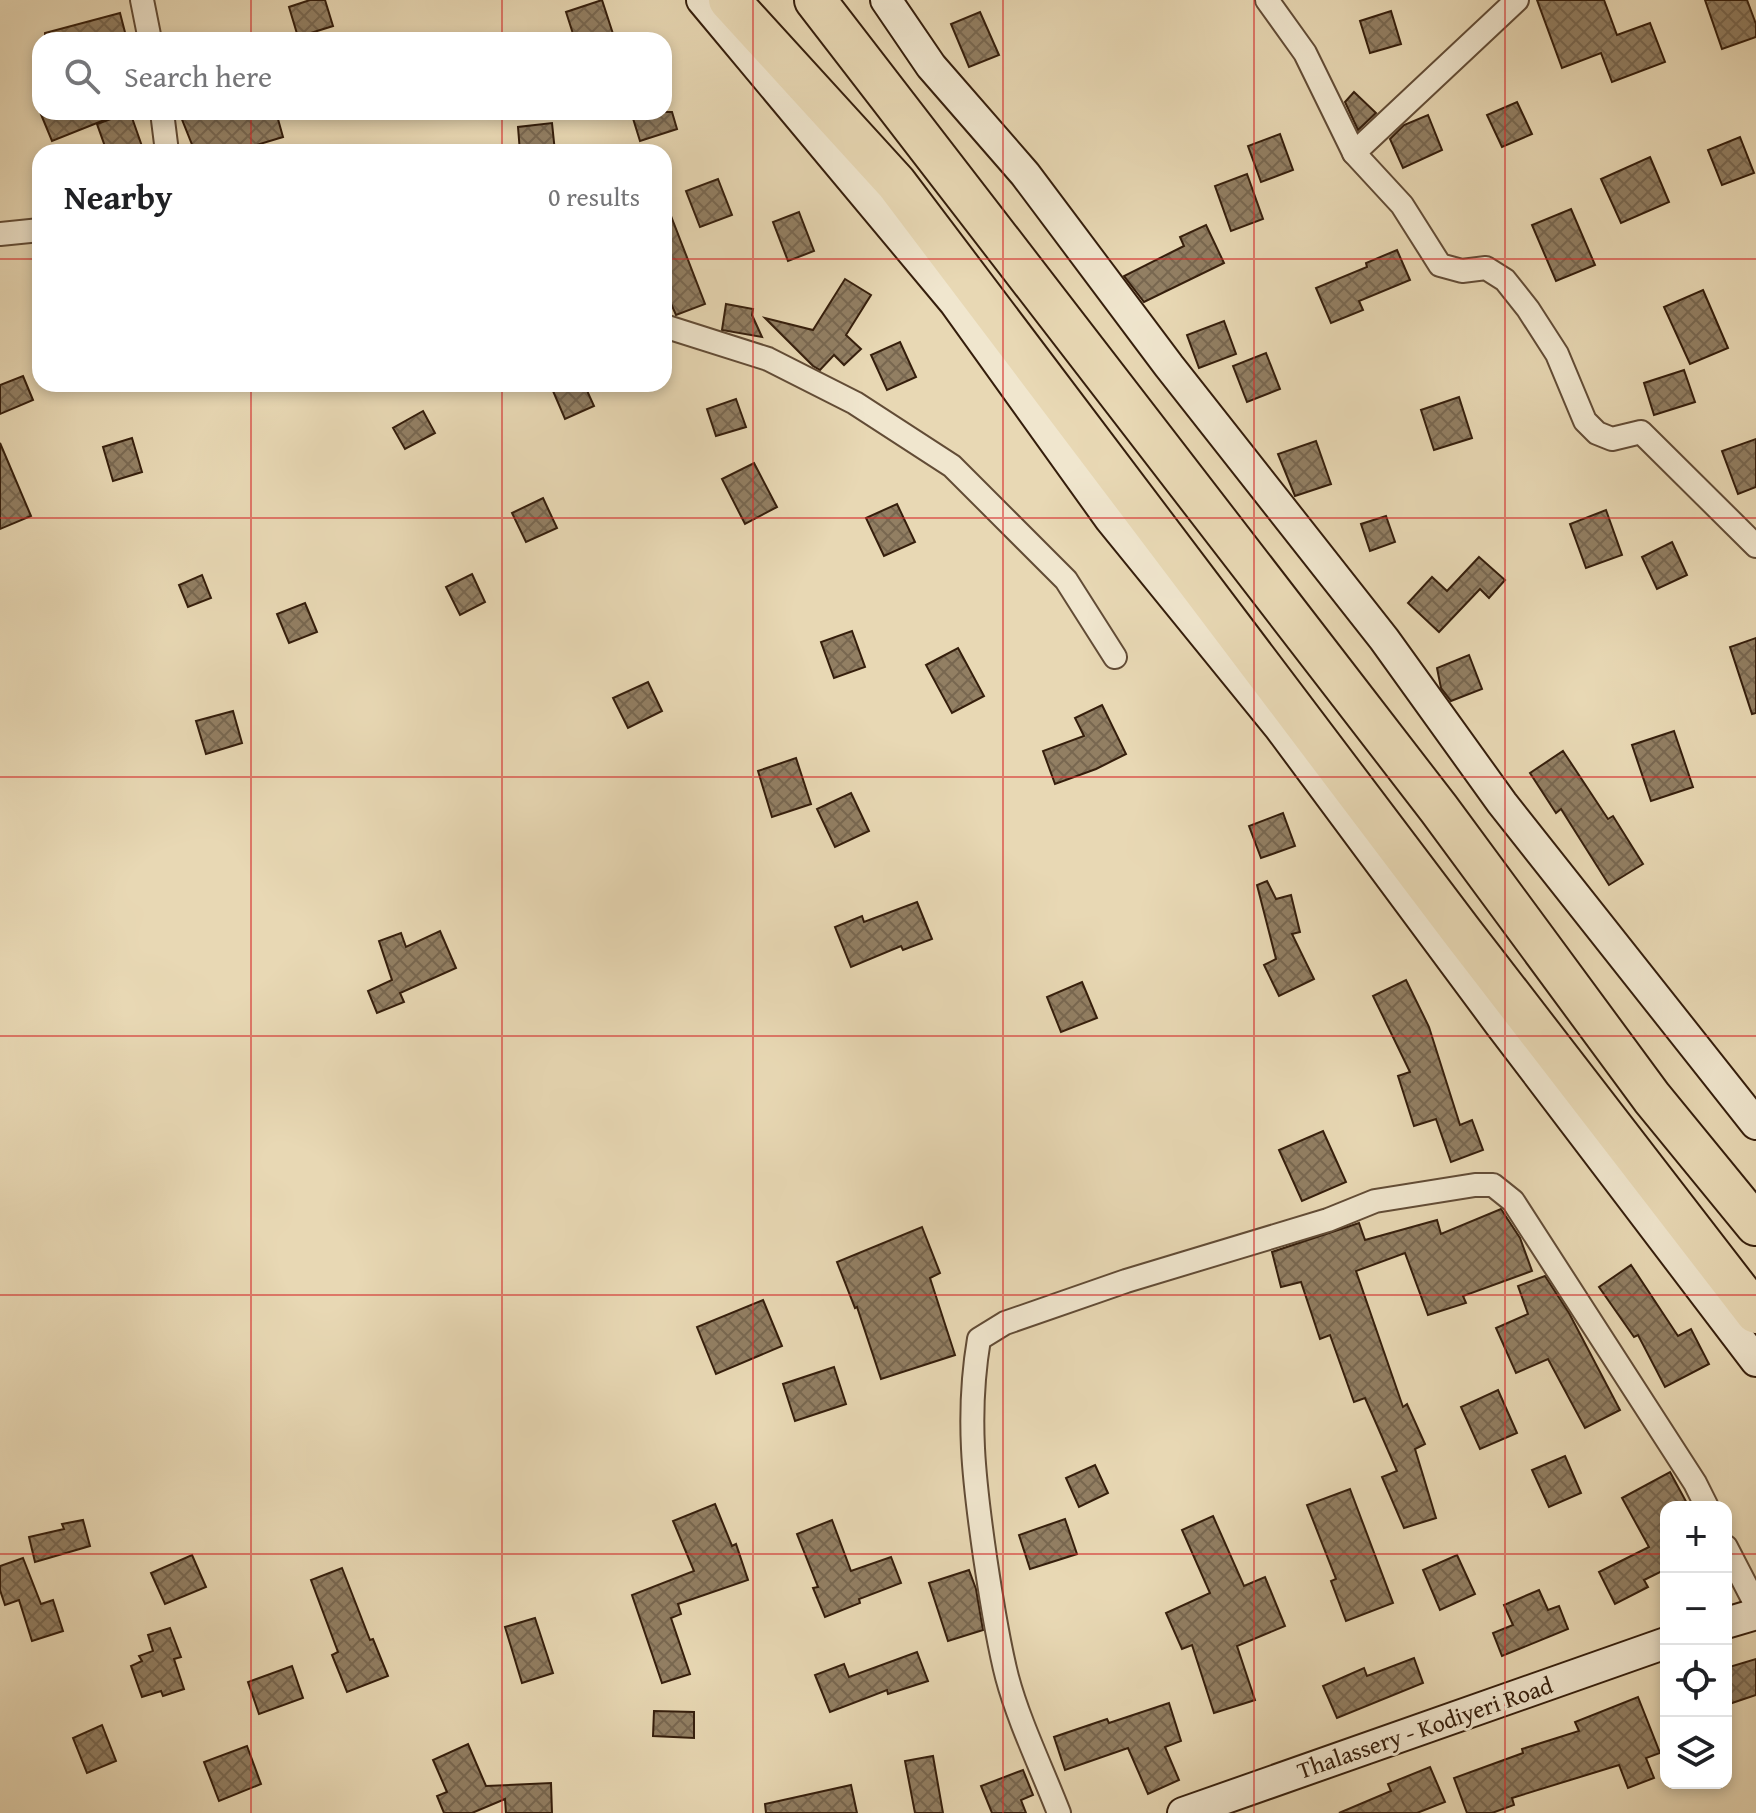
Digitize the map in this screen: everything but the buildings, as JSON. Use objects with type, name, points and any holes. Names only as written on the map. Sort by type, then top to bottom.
[{"type":"highway","points":[[729,0],[896,183],[1462,932],[1756,1313]]},
{"type":"highway","points":[[815,0],[1439,809],[1652,1098],[1756,1225]]},
{"type":"street","points":[[142,0],[148,32]]},
{"type":"street","points":[[702,0],[955,303],[1110,519],[1280,728],[1756,1361]]},
{"type":"street","points":[[886,0],[931,66],[1025,174],[1169,366],[1384,639],[1502,803],[1756,1124]]},
{"type":"street","points":[[1267,0],[1305,53],[1354,153],[1402,205],[1440,265],[1462,271],[1486,268],[1505,280],[1557,354],[1585,421],[1597,433],[1612,439],[1641,432],[1756,546]]},
{"type":"street","points":[[1354,153],[1517,0]]},
{"type":"street","points":[[163,120],[166,144]]},
{"type":"street","points":[[0,234],[32,231]]},
{"type":"street","points":[[672,329],[768,359],[855,403],[952,466],[1066,580],[1115,657]]},
{"type":"street","points":[[1059,1813],[1008,1678],[977,1502],[971,1439],[971,1384],[979,1339],[1005,1323],[1126,1281],[1328,1220],[1375,1201],[1475,1185],[1493,1185],[1513,1201],[1597,1327],[1704,1501]]},
{"type":"street","points":[[1732,1559],[1756,1605]]},
{"type":"street","points":[[1732,1621],[1756,1614]]},
{"type":"street","name":"Thalassery - Kodiyeri Road","points":[[1183,1813],[1660,1645]]}]
